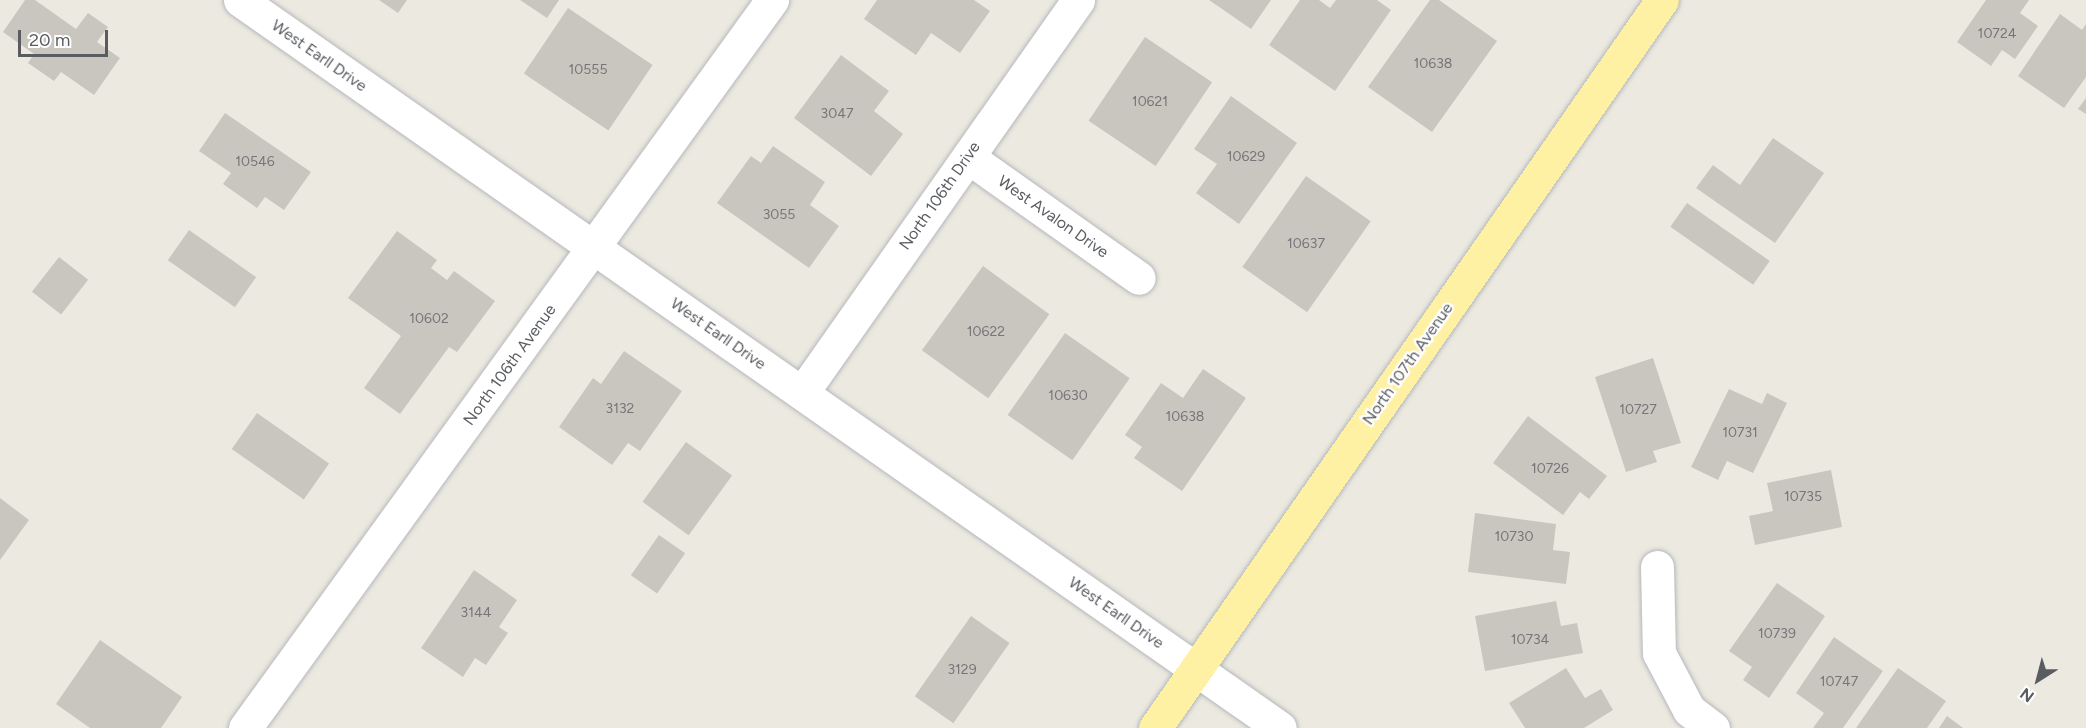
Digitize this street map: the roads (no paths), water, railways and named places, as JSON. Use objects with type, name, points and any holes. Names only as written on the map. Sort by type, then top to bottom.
[{"type":"main road","name":"North 107th Avenue","points":[[1155,728],[1662,0]]},
{"type":"street","name":"West Earll Drive","points":[[240,0],[1280,728]]},
{"type":"street","name":"North 106th Avenue","points":[[245,728],[596,248],[772,0]]},
{"type":"street","name":"North 106th Drive","points":[[802,393],[1078,0]]},
{"type":"street","name":"West Avalon Drive","points":[[968,157],[1139,278]]},
{"type":"street","points":[[1657,567],[1659,653],[1689,710],[1713,728]]}]
